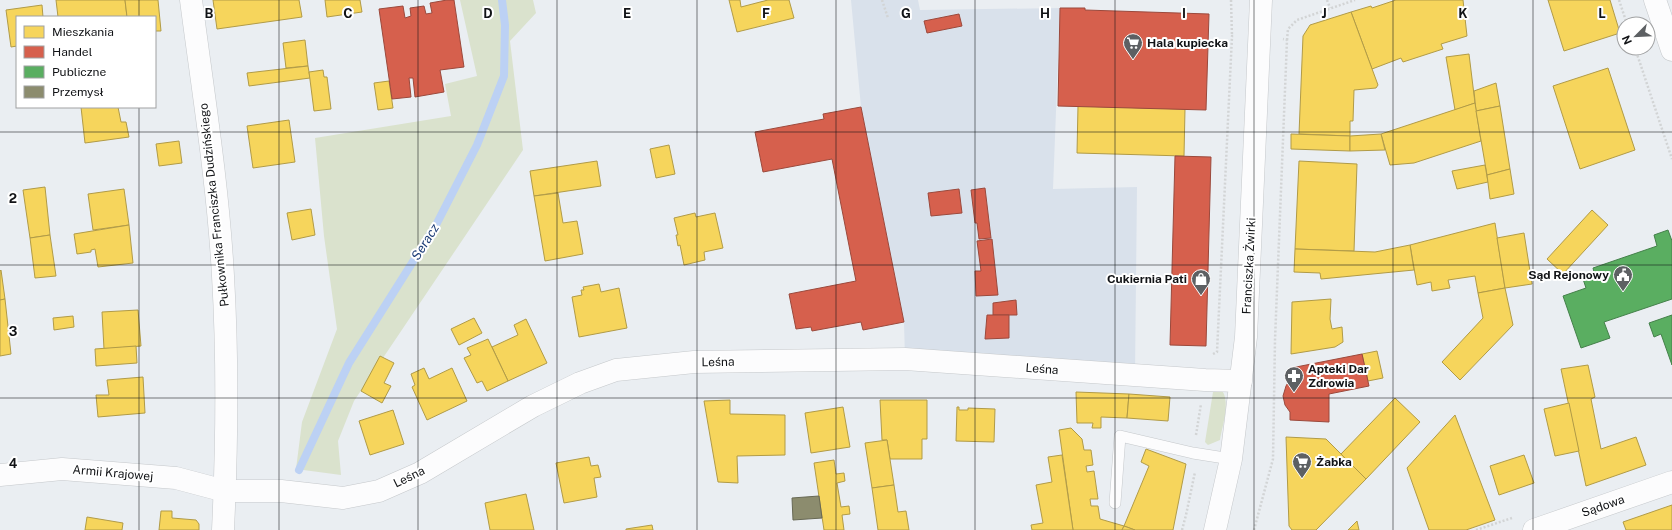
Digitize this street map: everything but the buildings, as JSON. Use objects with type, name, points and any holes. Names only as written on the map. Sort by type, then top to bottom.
[{"type":"street","name":"Pułkownika Franciszka Dudzińskiego","points":[[191,0],[213,173],[223,276],[227,424],[223,530]]},
{"type":"street","name":"Franciszka Żwirki","points":[[1215,530],[1231,459],[1246,338],[1261,0]]},
{"type":"street","points":[[1655,0],[1672,50]]},
{"type":"street","name":"Leśna","points":[[225,491],[281,491],[343,498],[379,491],[420,473],[533,406],[580,383],[616,370],[694,362],[905,359],[1197,380],[1241,381]]},
{"type":"street","name":"Armii Krajowej","points":[[0,475],[62,469],[176,478],[225,491]]},
{"type":"street","name":"Sądowa","points":[[1534,530],[1672,482]]},
{"type":"lane","points":[[1115,503],[1120,436],[1231,459]]},
{"type":"path","points":[[882,0],[888,18]]},
{"type":"path","points":[[1231,0],[1232,36]]},
{"type":"path","points":[[1327,0],[1330,8]]},
{"type":"path","points":[[1287,40],[1288,29],[1297,20],[1355,0]]},
{"type":"path","points":[[1619,0],[1624,16]]},
{"type":"path","points":[[1638,56],[1672,159]]},
{"type":"shaded area","points":[[851,0],[918,0],[920,10],[1060,8],[1053,189],[1137,187],[1135,375],[905,359],[904,322],[861,107]]},
{"type":"green space","points":[[460,0],[533,0],[536,13],[510,41],[523,150],[354,401],[338,441],[341,475],[296,469],[302,422],[337,329],[324,236],[315,138],[451,116],[445,84],[477,76]]},
{"type":"green space","points":[[1213,392],[1223,392],[1226,409],[1220,440],[1208,445],[1205,442]]},
{"type":"waterway","name":"Seracz","points":[[299,470],[349,363],[436,225],[477,145],[504,76],[505,25],[502,0]]},
{"type":"place","name":"Hala kupiecka","points":[[1133,60]]},
{"type":"place","name":"Sąd Rejonowy","points":[[1623,292]]},
{"type":"place","name":"Cukiernia Pati","points":[[1201,296]]},
{"type":"place","name":"Apteki Dar Zdrowia","points":[[1294,393]]},
{"type":"place","name":"Żabka","points":[[1302,479]]}]
